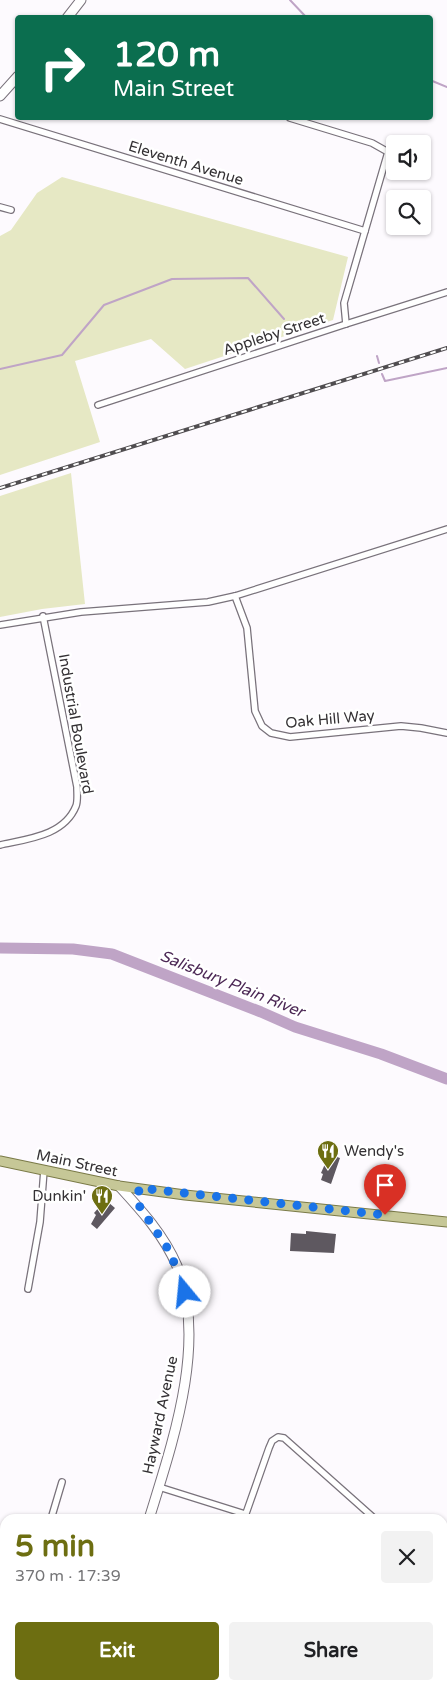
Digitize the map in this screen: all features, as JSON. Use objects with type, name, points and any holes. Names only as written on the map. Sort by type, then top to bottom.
[{"type":"main road","points":[[70,15],[82,0]]},
{"type":"main road","points":[[0,96],[15,79]]},
{"type":"main road","name":"Main Street","points":[[0,1161],[119,1186],[447,1222]]},
{"type":"main road","name":"Hayward Avenue","points":[[119,1186],[164,1240],[177,1266],[186,1298],[189,1327],[184,1384],[172,1442],[151,1514]]},
{"type":"main road","points":[[139,1188],[137,1200],[140,1209]]},
{"type":"street","name":"Eleventh Avenue","points":[[0,118],[365,231]]},
{"type":"street","name":"Appleby Street","points":[[98,405],[346,324],[344,303],[388,152],[372,143],[297,120]]},
{"type":"street","points":[[0,207],[10,210]]},
{"type":"street","points":[[346,324],[447,292]]},
{"type":"street","points":[[0,625],[43,616],[208,602],[235,596],[447,529]]},
{"type":"street","name":"Oak Hill Way","points":[[235,596],[247,628],[255,711],[262,726],[271,733],[290,737],[391,726],[421,728],[447,733]]},
{"type":"street","name":"Industrial Boulevard","points":[[0,845],[38,837],[55,829],[70,817],[77,804],[77,787],[43,616]]},
{"type":"street","points":[[28,1289],[40,1222],[44,1170]]},
{"type":"street","points":[[246,1514],[269,1448],[272,1441],[278,1438],[284,1438],[369,1514]]},
{"type":"street","points":[[52,1514],[62,1482]]},
{"type":"street","points":[[159,1487],[239,1514]]},
{"type":"green space","points":[[62,177],[348,257],[333,320],[185,369],[151,339],[75,361],[100,442],[0,475],[0,236],[11,230],[37,193]]},
{"type":"green space","points":[[71,473],[85,604],[42,609],[0,617],[0,496]]},
{"type":"building","name":"Wendy's","points":[[334,1156],[340,1158],[331,1184],[321,1180],[323,1174],[321,1173],[328,1157],[333,1159]]},
{"type":"building","name":"Dunkin'","points":[[108,1202],[115,1208],[97,1229],[91,1224],[96,1215],[94,1213],[101,1205],[103,1207]]},
{"type":"building","points":[[306,1231],[336,1234],[334,1253],[290,1251],[291,1233],[306,1234]]},
{"type":"waterway","points":[[290,0],[304,15]]},
{"type":"waterway","points":[[433,81],[447,87]]},
{"type":"waterway","points":[[0,369],[62,355],[104,305],[172,279],[248,278],[284,319]]},
{"type":"waterway","points":[[377,356],[379,363]]},
{"type":"waterway","points":[[382,374],[385,381],[447,368]]},
{"type":"waterway","name":"Salisbury Plain River","points":[[0,948],[73,949],[112,954],[295,1027],[381,1054],[447,1079]]},
{"type":"railway","points":[[0,488],[447,348]]},
{"type":"place","name":"Wendy's","points":[[328,1170]]},
{"type":"place","name":"Dunkin'","points":[[102,1215]]},
{"type":"route","points":[[185,1292],[177,1266],[164,1240],[140,1209],[137,1200],[139,1188],[212,1198],[385,1215]]}]
